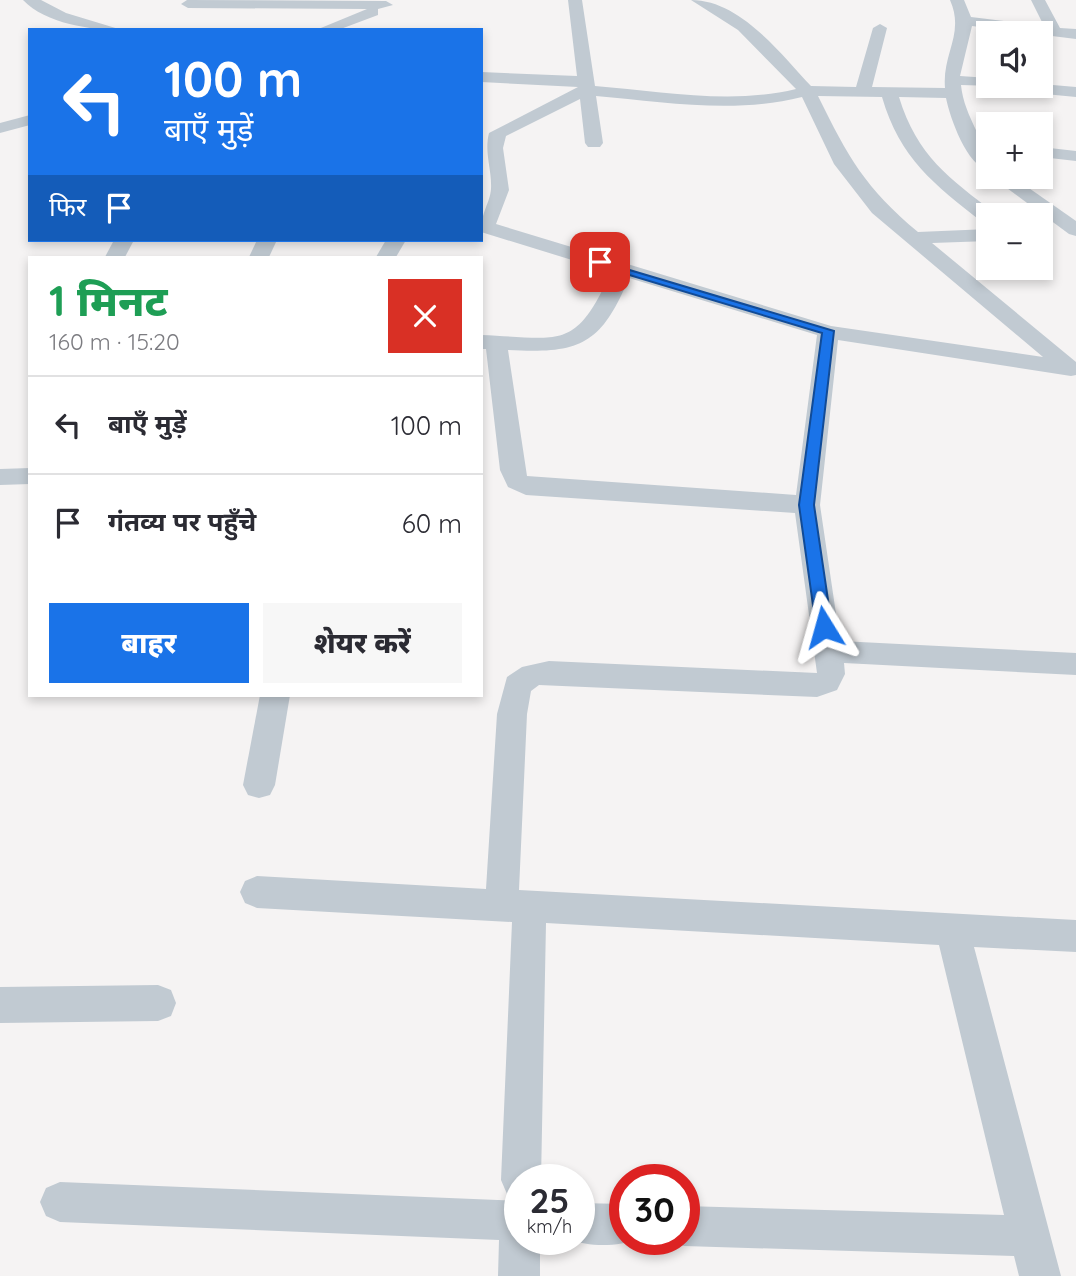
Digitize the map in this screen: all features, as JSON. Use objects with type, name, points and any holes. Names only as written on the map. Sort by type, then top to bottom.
[{"type":"street","points":[[30,0],[61,16],[108,28]]},
{"type":"street","points":[[575,0],[594,142]]},
{"type":"street","points":[[957,0],[967,21],[964,39],[953,65],[953,86],[970,144],[976,151]]},
{"type":"street","points":[[1038,0],[1055,32]]},
{"type":"street","points":[[713,2],[765,46],[807,91],[843,164],[862,191],[1073,371]]},
{"type":"street","points":[[188,4],[390,3]]},
{"type":"street","points":[[328,28],[390,3]]},
{"type":"street","points":[[967,21],[1076,34]]},
{"type":"street","points":[[863,92],[880,27]]},
{"type":"street","points":[[483,77],[585,85],[714,101],[775,99],[807,91],[889,92],[976,84]]},
{"type":"street","points":[[585,85],[498,133],[494,148],[499,190],[483,226],[828,331],[1073,371]]},
{"type":"street","points":[[1053,90],[1076,92]]},
{"type":"street","points":[[889,92],[909,148],[929,171],[976,208]]},
{"type":"street","points":[[0,128],[28,121]]},
{"type":"street","points":[[970,144],[976,145]]},
{"type":"street","points":[[1053,153],[1076,156]]},
{"type":"street","points":[[1018,189],[1076,231]]},
{"type":"street","points":[[1053,232],[1076,231]]},
{"type":"street","points":[[914,238],[976,236]]},
{"type":"street","points":[[623,269],[590,330],[572,340],[551,343],[489,342],[512,470],[517,481],[526,486],[807,505]]},
{"type":"street","points":[[522,1164],[512,714],[517,685],[532,675],[549,672],[817,685],[827,682],[831,674],[807,505],[828,331]]},
{"type":"street","points":[[0,477],[28,476]]},
{"type":"street","points":[[828,651],[1076,664]]},
{"type":"street","points":[[259,785],[275,697]]},
{"type":"street","points":[[257,892],[1076,936]]},
{"type":"street","points":[[952,929],[1040,1276]]},
{"type":"street","points":[[0,1005],[158,1003]]},
{"type":"street","points":[[60,1202],[504,1220]]},
{"type":"street","points":[[700,1226],[1030,1236]]},
{"type":"street","points":[[519,1276],[520,1255]]},
{"type":"route","points":[[600,262],[828,331],[807,505],[824,627]]}]
